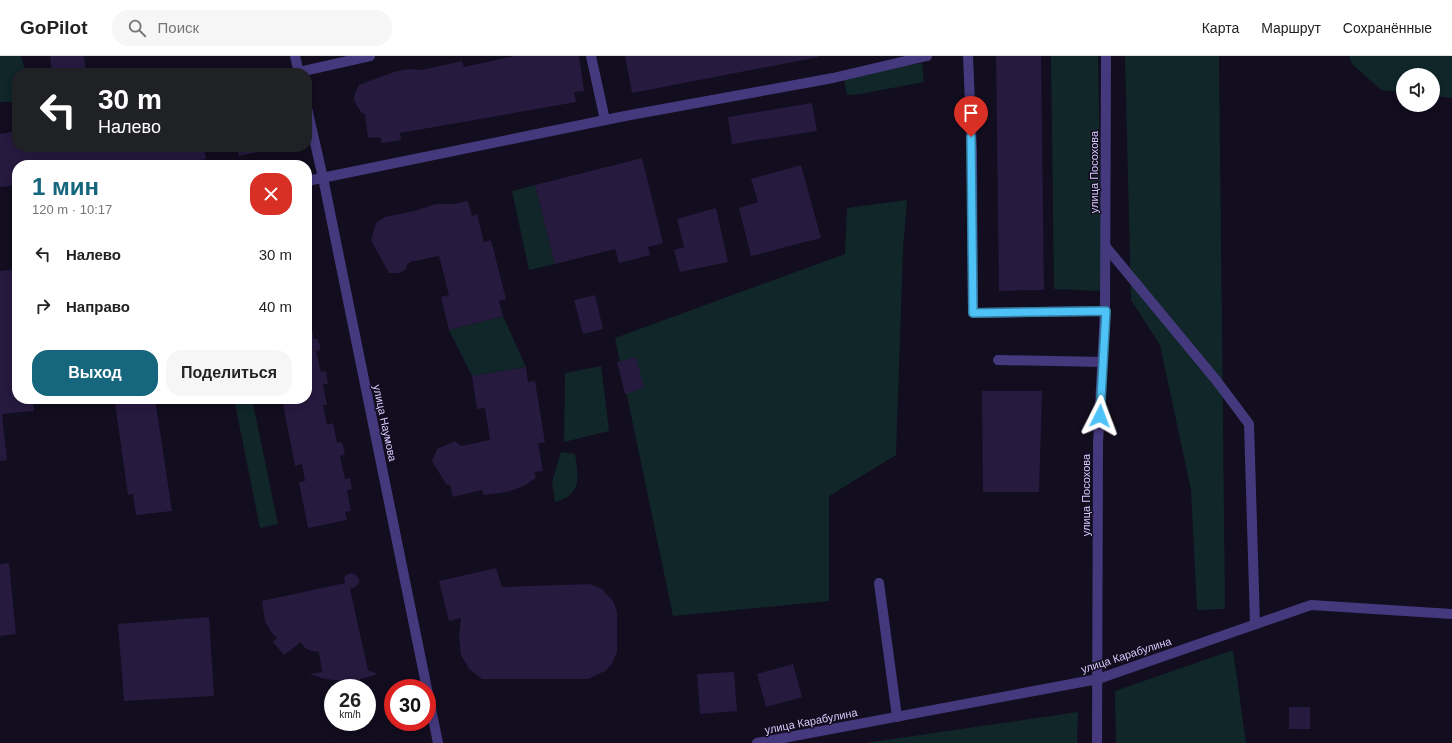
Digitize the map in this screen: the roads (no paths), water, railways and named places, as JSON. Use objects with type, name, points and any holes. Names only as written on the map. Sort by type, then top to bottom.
[{"type":"street","points":[[295,56],[298,68]]},
{"type":"street","points":[[312,69],[370,56]]},
{"type":"street","points":[[590,56],[605,120]]},
{"type":"street","points":[[312,180],[605,120],[833,78],[927,56]]},
{"type":"street","points":[[968,56],[972,152],[973,313],[1106,311]]},
{"type":"street","name":"улица Посохова","points":[[1097,743],[1098,443],[1106,311],[1106,56]]},
{"type":"street","name":"улица Наумова","points":[[312,130],[438,743]]},
{"type":"street","points":[[1106,247],[1216,380],[1249,424],[1255,624]]},
{"type":"street","points":[[998,360],[1103,362]]},
{"type":"street","points":[[879,583],[897,717]]},
{"type":"street","name":"улица Карабулина","points":[[757,743],[1098,680],[1311,604],[1452,614]]}]
